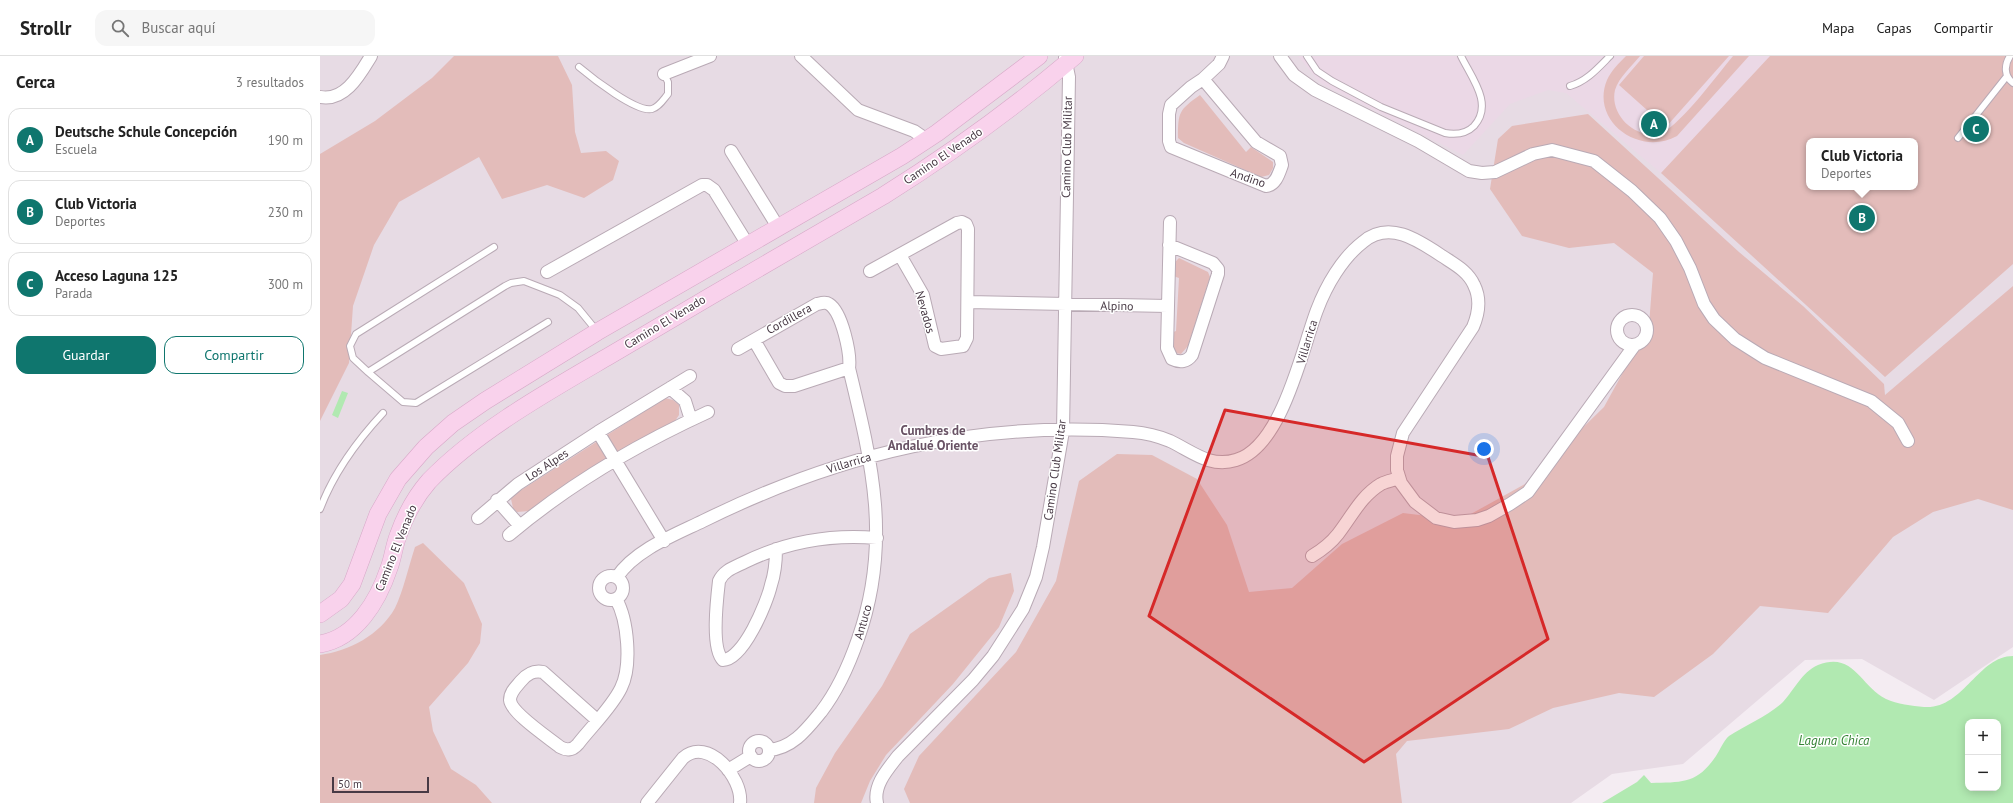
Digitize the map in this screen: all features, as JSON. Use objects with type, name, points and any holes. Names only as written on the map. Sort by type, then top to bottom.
[{"type":"street","points":[[320,97],[332,97],[343,92],[357,77],[371,56]]},
{"type":"street","points":[[664,74],[710,56]]},
{"type":"street","points":[[801,56],[858,110],[914,131],[927,140]]},
{"type":"street","name":"Camino El Venado","points":[[320,614],[341,599],[352,584],[382,505],[398,479],[412,461],[440,434],[467,413],[576,344],[927,140],[1039,56]]},
{"type":"street","name":"Andino","points":[[1203,79],[1256,142],[1280,156],[1282,165],[1271,185],[1266,186],[1171,147],[1169,141],[1168,114],[1171,105],[1184,92],[1203,79],[1218,64],[1223,56]]},
{"type":"street","points":[[1280,56],[1294,75],[1315,90],[1418,141],[1469,170],[1482,173],[1495,172],[1533,154],[1552,150],[1594,161],[1632,191],[1660,218],[1683,254],[1704,304],[1714,319],[1735,339],[1765,358],[1870,401],[1898,423],[1908,441]]},
{"type":"street","name":"Camino El Venado","points":[[320,644],[328,643],[346,634],[363,618],[383,585],[407,513],[428,482],[450,461],[481,437],[589,367],[882,196],[920,172],[989,124],[1068,58]]},
{"type":"street","name":"Camino Club Militar","points":[[877,803],[875,797],[879,783],[898,756],[973,680],[993,656],[1023,609],[1036,577],[1042,554],[1063,431],[1069,77],[1068,58]]},
{"type":"street","points":[[731,151],[778,227]]},
{"type":"street","points":[[547,272],[702,185],[707,185],[714,190],[748,245]]},
{"type":"street","points":[[1169,245],[1215,264],[1218,268],[1218,274],[1192,355],[1180,362],[1172,359],[1168,351],[1168,306],[1169,245],[1170,222]]},
{"type":"street","name":"Nevados","points":[[870,271],[957,223],[964,223],[968,229],[968,302],[966,344],[961,347],[941,349],[937,347],[933,341],[923,296],[900,255]]},
{"type":"street","name":"Villarrica","points":[[616,599],[605,599],[600,593],[599,586],[606,577],[617,577],[632,561],[664,541],[758,495],[816,473],[868,456],[922,444],[970,436],[1005,432],[1063,431],[1131,432],[1155,435],[1178,445],[1202,459],[1215,462],[1237,460],[1251,453],[1262,441],[1281,410],[1300,366],[1318,308],[1328,286],[1343,264],[1363,241],[1378,233],[1398,233],[1417,240],[1464,271],[1476,288],[1479,304],[1473,327],[1403,433],[1397,456],[1399,478],[1414,502],[1428,513],[1445,521],[1462,523],[1477,520],[1500,510],[1528,492],[1634,346]]},
{"type":"street","name":"Cordillera","points":[[738,349],[817,304],[826,302],[830,304],[840,320],[850,357],[849,368],[866,437],[868,456]]},
{"type":"street","points":[[968,302],[1065,303]]},
{"type":"street","name":"Alpino","points":[[1065,303],[1098,306],[1168,306]]},
{"type":"street","name":"Cordillera","points":[[754,340],[777,380],[785,386],[794,386],[849,368]]},
{"type":"street","points":[[576,344],[589,367]]},
{"type":"street","name":"Los Alpes","points":[[478,518],[497,500],[518,484],[598,432],[690,376]]},
{"type":"street","points":[[670,388],[685,401],[691,420]]},
{"type":"street","points":[[509,535],[615,460],[708,412]]},
{"type":"street","points":[[598,432],[664,541]]},
{"type":"street","name":"Antuco","points":[[728,770],[751,756],[749,747],[755,741],[764,742],[769,750],[785,746],[799,737],[826,706],[840,682],[855,649],[869,602],[876,559],[876,497],[868,456]]},
{"type":"street","points":[[1312,556],[1329,544],[1338,534],[1358,504],[1372,491],[1382,484],[1399,478]]},
{"type":"street","points":[[497,500],[520,526]]},
{"type":"street","points":[[776,549],[771,587],[759,616],[739,651],[731,658],[723,660],[719,655],[716,642],[718,585],[721,577],[728,570],[776,549],[819,538],[852,536],[877,538]]},
{"type":"street","points":[[598,720],[542,672],[528,674],[512,693],[510,700],[513,708],[564,749],[568,750],[576,747],[598,720],[617,694],[625,676],[627,643],[626,626],[623,612],[616,599],[622,594],[623,586],[617,577]]},
{"type":"street","points":[[647,803],[683,758],[690,753],[700,751],[720,762],[728,770],[738,785],[740,803]]},
{"type":"lane","points":[[1307,56],[1317,71],[1332,81],[1381,107],[1445,133],[1454,135],[1467,131],[1472,127],[1477,122],[1482,109],[1482,97],[1460,56]]},
{"type":"lane","points":[[1570,86],[1580,83],[1587,78],[1610,56]]},
{"type":"lane","points":[[2010,56],[2006,61],[2007,76],[2013,83]]},
{"type":"lane","points":[[579,68],[615,94],[646,109],[656,108],[668,94],[668,82],[664,74]]},
{"type":"lane","points":[[1958,138],[2007,76]]},
{"type":"lane","points":[[494,247],[356,334],[351,341],[350,351],[355,361],[402,402],[416,403],[548,322]]},
{"type":"lane","points":[[368,372],[505,286],[518,281],[537,284],[568,299],[585,316],[597,332]]},
{"type":"lane","points":[[320,509],[328,489],[341,465],[358,441],[383,413]]},
{"type":"highlighted area","points":[[1225,410],[1488,457],[1548,639],[1364,762],[1149,616]]},
{"type":"shaded area","points":[[320,56],[2013,56],[2013,647],[1934,700],[1862,659],[1805,660],[1683,764],[1612,774],[1571,803],[320,803]]},
{"type":"shaded area","points":[[454,56],[558,56],[572,85],[575,132],[581,153],[606,151],[619,161],[613,180],[584,198],[547,185],[502,199],[479,157],[399,202],[374,245],[353,306],[349,363],[320,421],[320,154],[375,121],[432,78]]},
{"type":"shaded area","points":[[1298,56],[1770,56],[1661,173],[1566,93],[1548,90],[1510,104],[1463,155],[1320,83]]},
{"type":"shaded area","points":[[1626,56],[1640,56],[1617,85],[1614,100],[1616,109],[1627,124],[1635,130],[1654,134],[1663,132],[1680,119],[1690,109],[1733,56],[1749,56],[1677,136],[1662,141],[1648,142],[1634,138],[1621,131],[1612,121],[1605,109],[1604,95],[1607,80],[1613,70]]},
{"type":"shaded area","points":[[1644,56],[1729,56],[1666,127],[1619,85]]},
{"type":"shaded area","points":[[1770,56],[2013,56],[2013,264],[1885,377],[1661,173]]},
{"type":"shaded area","points":[[1200,95],[1246,152],[1251,147],[1273,162],[1273,168],[1269,175],[1261,177],[1184,143],[1178,138],[1178,122],[1181,112],[1188,104]]},
{"type":"shaded area","points":[[1588,114],[1739,252],[1803,306],[1884,384],[1885,395],[2013,286],[2013,510],[1978,499],[1933,512],[1893,537],[1828,613],[1760,606],[1713,654],[1654,697],[1619,693],[1553,708],[1509,729],[1407,741],[1396,754],[1402,803],[910,803],[904,789],[919,756],[1016,652],[1056,581],[1079,481],[1117,454],[1152,455],[1197,479],[1227,525],[1249,592],[1292,588],[1342,544],[1403,513],[1460,520],[1525,484],[1604,407],[1649,325],[1653,273],[1614,243],[1569,248],[1522,236],[1490,189],[1498,139],[1512,126]]},
{"type":"shaded area","points":[[1179,258],[1208,272],[1210,277],[1188,346],[1181,354],[1176,353],[1173,348],[1171,333],[1176,331],[1179,278],[1173,276],[1173,271],[1174,264]]},
{"type":"shaded area","points":[[665,398],[673,400],[679,405],[679,415],[675,421],[585,472],[529,511],[517,512],[513,508],[511,499],[515,494]]},
{"type":"shaded area","points":[[423,543],[464,583],[482,624],[480,643],[468,663],[429,707],[433,731],[451,769],[476,785],[492,803],[320,803],[320,655],[342,650],[363,640],[372,634],[389,618],[398,602],[415,547]]},
{"type":"shaded area","points":[[1011,573],[1014,591],[999,627],[953,684],[886,755],[870,781],[861,803],[814,803],[816,788],[835,753],[882,686],[910,634],[989,578]]},
{"type":"water","points":[[342,391],[348,393],[338,418],[332,415]]},
{"type":"water","name":"Laguna Chica","points":[[2013,656],[2013,803],[1602,803],[1637,782],[1644,775],[1651,783],[1681,781],[1696,777],[1709,765],[1729,736],[1777,707],[1783,702],[1807,672],[1818,665],[1830,662],[1848,666],[1877,693],[1886,699],[1924,707],[1938,706],[1949,700],[1960,692],[1990,664],[2001,658]]},
{"type":"place","name":"Deutsche Schule Concepción","points":[[1654,124]]},
{"type":"place","name":"Acceso Laguna 125","points":[[1976,129]]},
{"type":"place","name":"Club Victoria","points":[[1862,218]]},
{"type":"district","name":"Cumbres de Andalué Oriente","points":[[933,438]]}]
